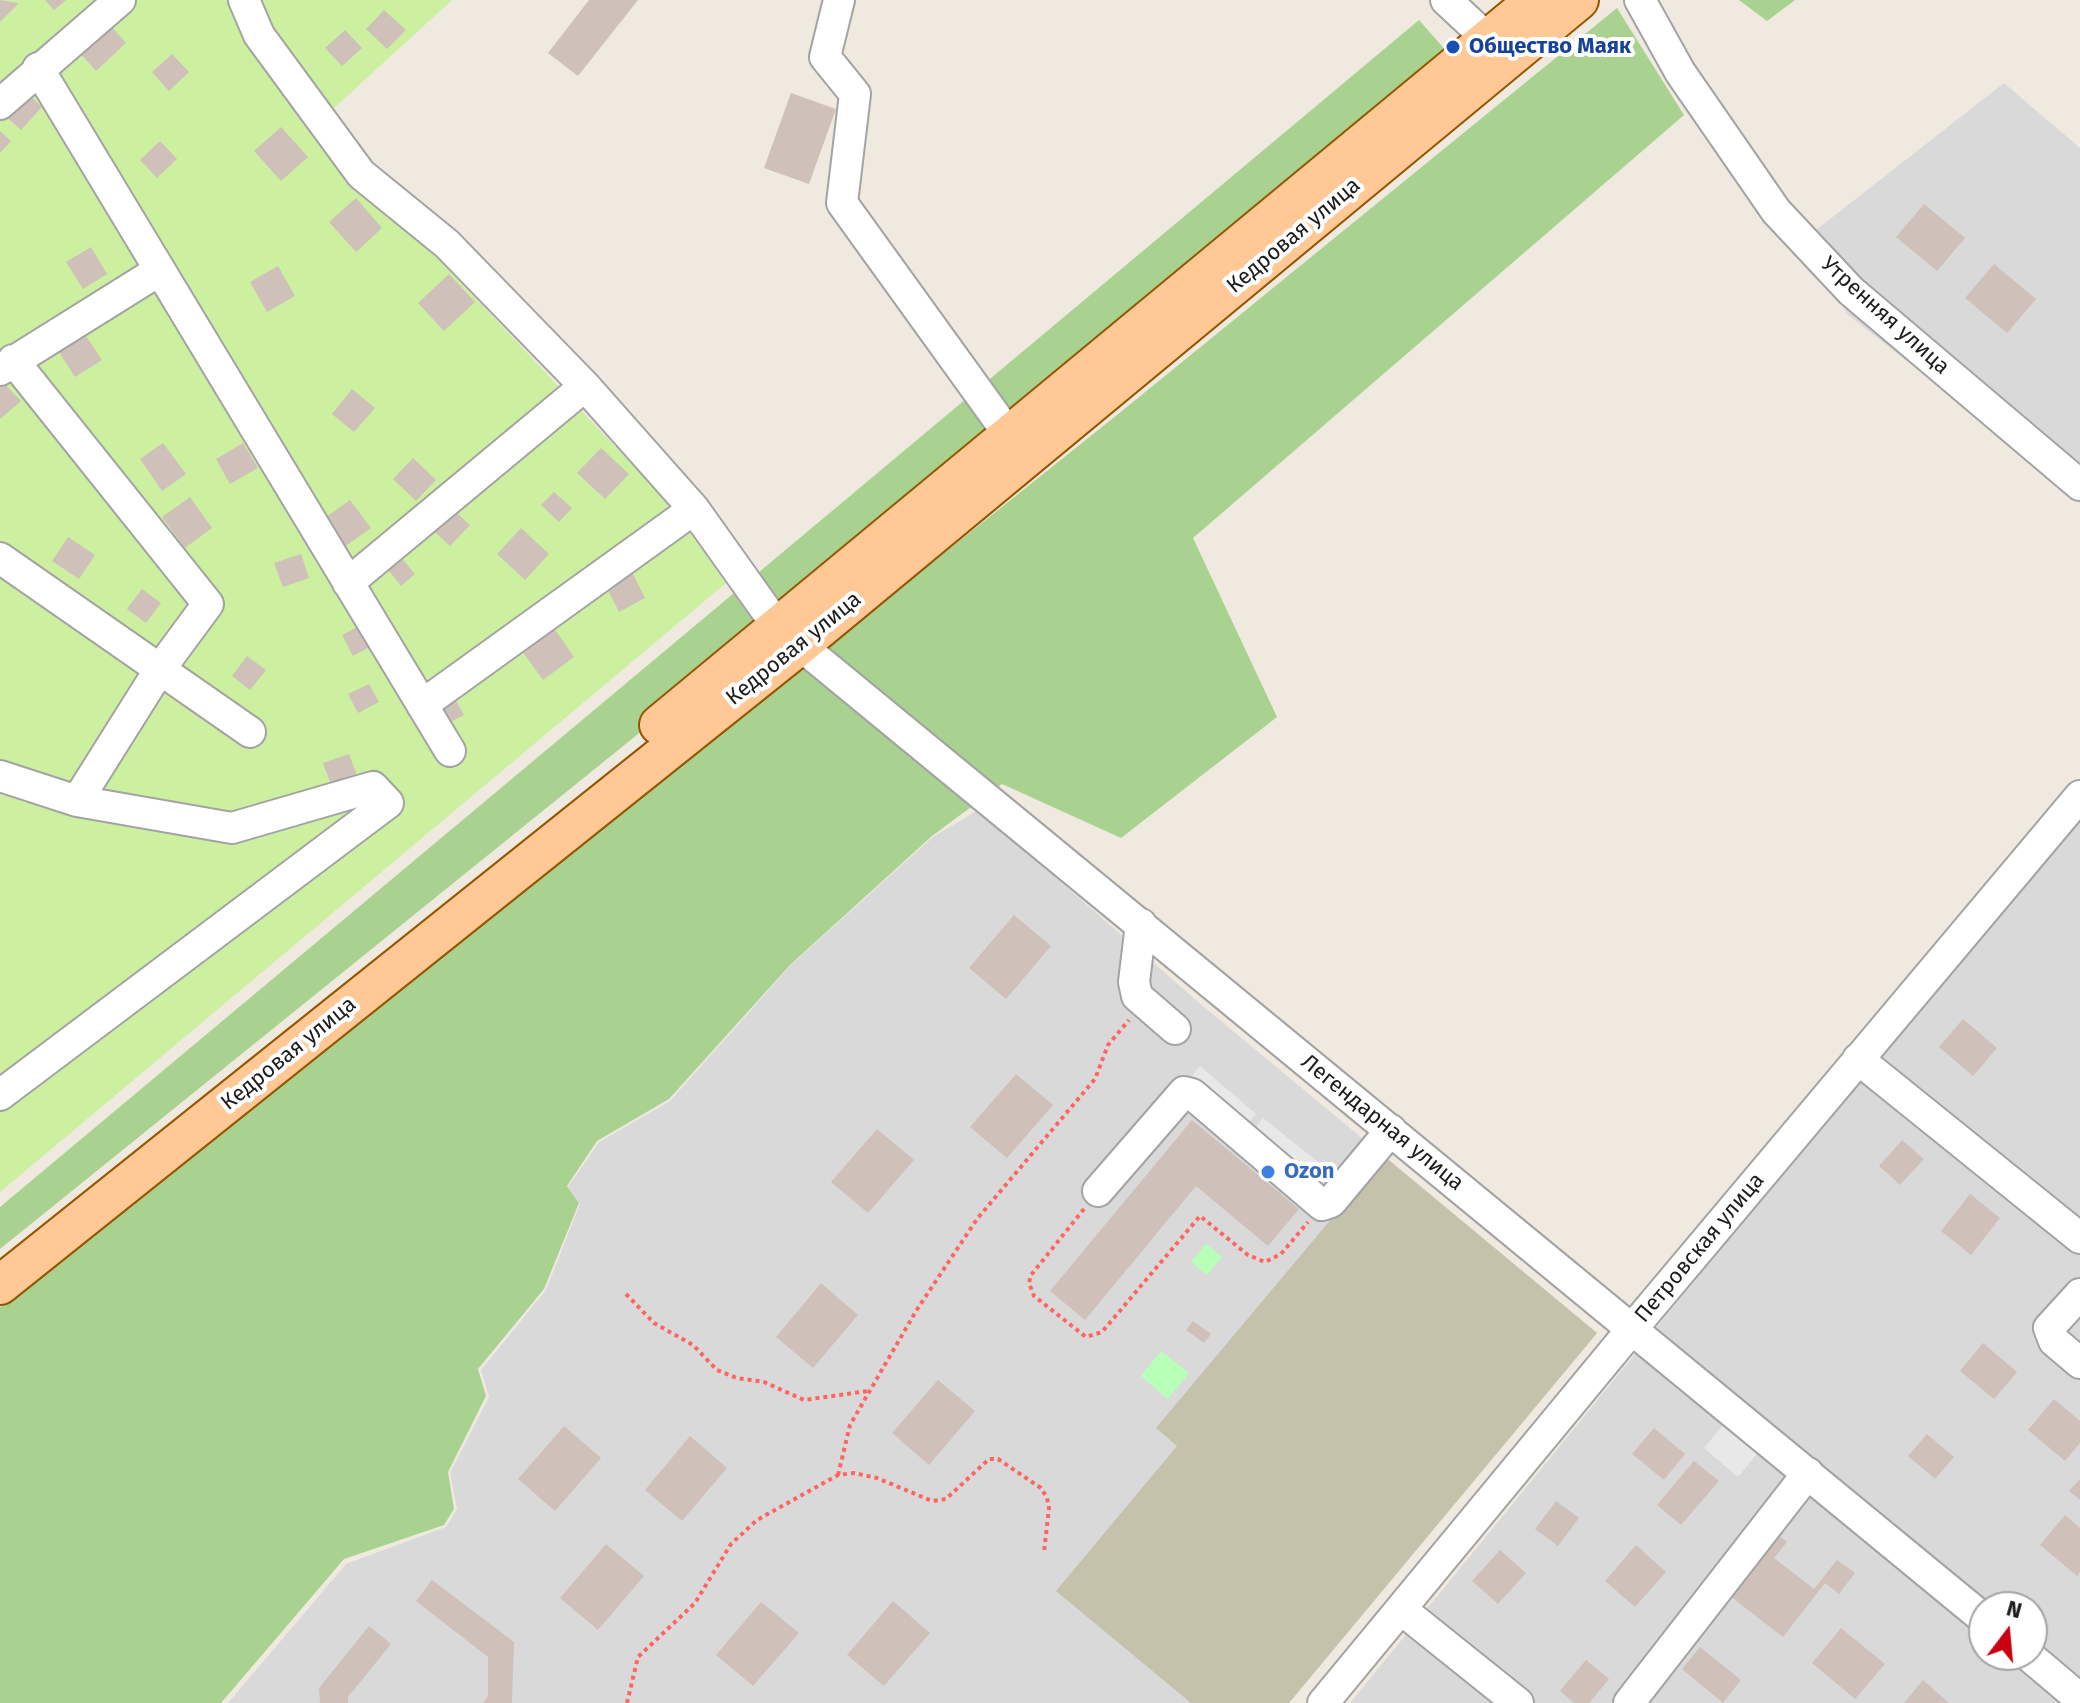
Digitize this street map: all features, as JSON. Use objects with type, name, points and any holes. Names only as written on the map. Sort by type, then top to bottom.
[{"type":"main road","name":"Кедровая улица","points":[[0,1285],[1498,49],[1535,0]]},
{"type":"main road","name":"Кедровая улица","points":[[0,1257],[788,637],[1010,436],[1498,49],[1579,0]]},
{"type":"street","points":[[0,104],[120,0]]},
{"type":"street","name":"Легендарная улица","points":[[244,0],[259,35],[361,174],[447,244],[585,386],[694,509],[788,637],[1968,1606]]},
{"type":"street","points":[[839,0],[825,57],[855,94],[842,203],[1010,436]]},
{"type":"street","name":"Утренняя улица","points":[[1640,0],[1680,72],[1776,211],[1851,291],[2080,485]]},
{"type":"street","points":[[1452,2],[1498,49]]},
{"type":"street","points":[[38,68],[450,751]]},
{"type":"street","points":[[77,801],[160,669],[208,604],[7,365],[160,270]]},
{"type":"street","points":[[348,583],[585,386]]},
{"type":"street","points":[[422,705],[694,509]]},
{"type":"street","points":[[0,558],[250,732]]},
{"type":"street","points":[[0,776],[77,801],[232,828],[373,787],[388,803],[0,1095]]},
{"type":"street","name":"Петровская улица","points":[[1323,1703],[1858,1059],[2077,806]]},
{"type":"street","points":[[1141,924],[1134,982],[1137,996],[1175,1029]]},
{"type":"street","points":[[1858,1059],[2080,1238]]},
{"type":"street","points":[[1098,1191],[1184,1092],[1192,1094],[1322,1205],[1331,1202],[1391,1130]]},
{"type":"street","points":[[2080,1294],[2049,1328],[2054,1341],[2080,1363]]},
{"type":"street","points":[[1629,1703],[1650,1672],[1808,1473]]},
{"type":"street","points":[[1402,1610],[1518,1703]]},
{"type":"street","points":[[2047,1671],[2070,1690]]},
{"type":"path","points":[[838,1475],[850,1425],[869,1391],[977,1219],[1095,1079],[1108,1045],[1130,1018],[1137,996]]},
{"type":"path","points":[[1098,1191],[1031,1275],[1029,1283],[1034,1296],[1086,1337],[1102,1332],[1200,1216],[1248,1255],[1265,1262],[1281,1254],[1322,1205]]},
{"type":"path","points":[[626,1294],[654,1323],[693,1345],[717,1370],[737,1378],[764,1382],[804,1400],[869,1391]]},
{"type":"path","points":[[627,1703],[638,1657],[695,1603],[731,1544],[757,1520],[838,1475],[854,1473],[877,1478],[932,1501],[946,1499],[989,1459],[998,1459],[1041,1488],[1047,1498],[1049,1508],[1044,1552]]},
{"type":"shaded area","points":[[2004,83],[2080,148],[2080,497],[1847,314],[1816,230]]},
{"type":"shaded area","points":[[2080,809],[2080,1703],[1350,1703]]},
{"type":"shaded area","points":[[978,810],[1204,1007],[1597,1333],[1289,1703],[228,1703],[346,1564],[446,1527],[457,1509],[450,1473],[489,1397],[481,1370],[546,1290],[580,1204],[568,1187],[599,1142],[670,1101],[791,965],[933,837]]},
{"type":"shaded area","points":[[1200,1066],[1256,1114],[1247,1125],[1191,1077]]},
{"type":"shaded area","points":[[1263,1118],[1327,1169],[1316,1182],[1254,1130]]},
{"type":"shaded area","points":[[1384,1156],[1597,1333],[1289,1703],[1191,1703],[1056,1591],[1177,1446],[1156,1428]]},
{"type":"shaded area","points":[[1727,1420],[1762,1448],[1738,1477],[1704,1448]]},
{"type":"green space","points":[[0,0],[452,0],[311,129],[349,186],[436,256],[669,504],[726,583],[0,1192]]},
{"type":"green space","points":[[1739,0],[1795,0],[1767,21]]},
{"type":"green space","points":[[1617,8],[1684,115],[1193,538],[1277,717],[1121,838],[1002,784],[932,836],[790,965],[669,1099],[597,1141],[567,1186],[579,1203],[544,1289],[478,1369],[486,1396],[448,1472],[454,1509],[444,1525],[344,1559],[221,1703],[0,1703],[0,1307],[1117,415]]},
{"type":"green space","points":[[1419,20],[1455,61],[731,659],[0,1249],[0,1207]]},
{"type":"green space","points":[[1206,1244],[1222,1257],[1207,1275],[1191,1262]]},
{"type":"green space","points":[[1161,1351],[1189,1373],[1168,1399],[1141,1376]]},
{"type":"building","points":[[0,0],[19,3],[0,22]]},
{"type":"building","points":[[45,0],[66,0],[54,10]]},
{"type":"building","points":[[589,0],[638,0],[578,76],[548,53]]},
{"type":"building","points":[[384,10],[406,30],[387,49],[366,29]]},
{"type":"building","points":[[109,24],[126,43],[96,71],[79,52]]},
{"type":"building","points":[[345,30],[362,48],[342,66],[325,48]]},
{"type":"building","points":[[172,54],[189,72],[169,91],[152,72]]},
{"type":"building","points":[[21,87],[42,107],[21,130],[0,111]]},
{"type":"building","points":[[791,93],[836,109],[809,184],[764,168]]},
{"type":"building","points":[[281,127],[308,157],[281,181],[254,151]]},
{"type":"building","points":[[0,131],[11,141],[0,153]]},
{"type":"building","points":[[160,141],[177,159],[157,178],[140,160]]},
{"type":"building","points":[[356,198],[382,228],[356,252],[329,222]]},
{"type":"building","points":[[1924,204],[1965,238],[1937,271],[1896,237]]},
{"type":"building","points":[[91,247],[107,274],[83,289],[66,262]]},
{"type":"building","points":[[1994,264],[2036,299],[2007,333],[1965,298]]},
{"type":"building","points":[[278,266],[295,296],[267,312],[250,282]]},
{"type":"building","points":[[449,274],[475,302],[444,331],[418,303]]},
{"type":"building","points":[[86,336],[102,360],[75,377],[59,352]]},
{"type":"building","points":[[0,379],[21,401],[0,419]]},
{"type":"building","points":[[352,389],[375,408],[354,432],[332,414]]},
{"type":"building","points":[[163,443],[186,474],[162,491],[140,459]]},
{"type":"building","points":[[243,443],[258,468],[230,484],[216,459]]},
{"type":"building","points":[[601,448],[629,474],[605,499],[577,473]]},
{"type":"building","points":[[413,458],[436,480],[416,501],[393,479]]},
{"type":"building","points":[[554,492],[572,508],[559,522],[541,505]]},
{"type":"building","points":[[190,497],[212,528],[185,548],[162,517]]},
{"type":"building","points":[[350,500],[371,528],[340,550],[319,522]]},
{"type":"building","points":[[446,503],[470,525],[450,546],[426,524]]},
{"type":"building","points":[[521,528],[549,554],[525,580],[497,554]]},
{"type":"building","points":[[68,537],[95,555],[79,579],[52,561]]},
{"type":"building","points":[[301,554],[309,578],[283,587],[274,563]]},
{"type":"building","points":[[400,556],[415,574],[401,586],[386,567]]},
{"type":"building","points":[[633,574],[645,598],[619,612],[607,588]]},
{"type":"building","points":[[142,589],[161,603],[146,623],[127,609]]},
{"type":"building","points":[[361,625],[371,646],[353,656],[342,635]]},
{"type":"building","points":[[554,628],[574,657],[543,680],[522,651]]},
{"type":"building","points":[[247,656],[266,670],[250,690],[232,676]]},
{"type":"building","points":[[369,684],[379,702],[358,713],[348,694]]},
{"type":"building","points":[[453,695],[464,715],[445,725],[434,704]]},
{"type":"building","points":[[349,754],[358,778],[332,787],[323,763]]},
{"type":"building","points":[[1014,915],[1051,946],[1006,999],[969,968]]},
{"type":"building","points":[[1963,1019],[1997,1048],[1973,1076],[1939,1047]]},
{"type":"building","points":[[1016,1074],[1053,1105],[1007,1158],[970,1127]]},
{"type":"building","points":[[1192,1120],[1299,1209],[1268,1246],[1196,1186],[1085,1320],[1050,1291]]},
{"type":"building","points":[[877,1129],[914,1160],[868,1213],[831,1182]]},
{"type":"building","points":[[1902,1140],[1924,1159],[1900,1185],[1879,1166]]},
{"type":"building","points":[[1970,1194],[2000,1218],[1971,1255],[1941,1231]]},
{"type":"building","points":[[821,1283],[858,1315],[813,1368],[776,1337]]},
{"type":"building","points":[[1193,1321],[1211,1334],[1204,1343],[1186,1330]]},
{"type":"building","points":[[1983,1343],[2017,1372],[1994,1399],[1960,1371]]},
{"type":"building","points":[[938,1380],[975,1411],[929,1465],[892,1433]]},
{"type":"building","points":[[2054,1399],[2080,1421],[2080,1443],[2065,1461],[2028,1430]]},
{"type":"building","points":[[564,1426],[601,1458],[555,1511],[518,1479]]},
{"type":"building","points":[[1654,1428],[1685,1454],[1664,1480],[1632,1454]]},
{"type":"building","points":[[1927,1434],[1954,1457],[1935,1479],[1908,1456]]},
{"type":"building","points":[[690,1436],[727,1468],[682,1521],[645,1490]]},
{"type":"building","points":[[1694,1461],[1719,1481],[1681,1525],[1657,1505]]},
{"type":"building","points":[[2080,1479],[2080,1500],[2069,1491]]},
{"type":"building","points":[[1556,1501],[1579,1518],[1558,1546],[1535,1529]]},
{"type":"building","points":[[2065,1515],[2080,1528],[2080,1572],[2077,1576],[2040,1545]]},
{"type":"building","points":[[1774,1532],[1787,1542],[1774,1558],[1814,1589],[1837,1560],[1855,1573],[1839,1594],[1825,1583],[1783,1637],[1726,1593]]},
{"type":"building","points":[[606,1544],[644,1576],[598,1630],[560,1598]]},
{"type":"building","points":[[1636,1545],[1666,1572],[1635,1607],[1605,1581]]},
{"type":"building","points":[[1500,1550],[1526,1573],[1498,1604],[1472,1581]]},
{"type":"building","points":[[432,1580],[514,1642],[512,1703],[483,1703],[488,1696],[488,1657],[416,1601]]},
{"type":"building","points":[[893,1601],[930,1633],[884,1686],[847,1655]]},
{"type":"building","points":[[761,1602],[799,1633],[753,1686],[716,1655]]},
{"type":"building","points":[[369,1626],[391,1644],[348,1697],[348,1703],[320,1703],[319,1688]]},
{"type":"building","points":[[1841,1628],[1885,1664],[1855,1699],[1812,1663]]},
{"type":"building","points":[[1700,1647],[1741,1680],[1723,1703],[1682,1669]]},
{"type":"building","points":[[1586,1660],[1609,1679],[1589,1703],[1574,1703],[1560,1691]]},
{"type":"building","points":[[1923,1680],[1949,1703],[1904,1703]]},
{"type":"place","name":"Общество Маяк","points":[[1453,47]]},
{"type":"place","name":"Ozon","points":[[1268,1172]]}]
